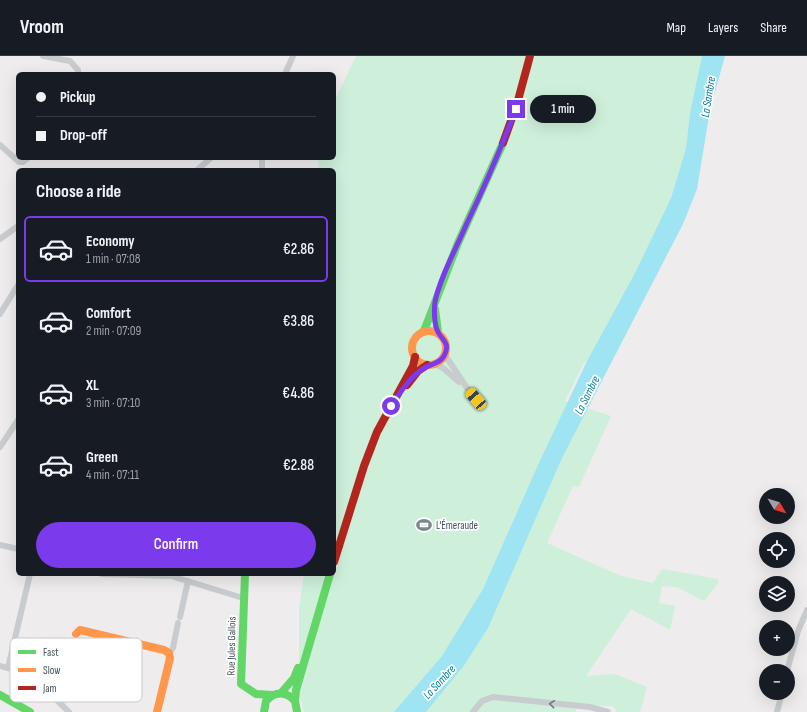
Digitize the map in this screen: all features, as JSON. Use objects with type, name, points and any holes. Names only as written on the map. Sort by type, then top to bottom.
[{"type":"street","points":[[43,56],[71,59],[78,72]]},
{"type":"street","points":[[286,72],[293,56]]},
{"type":"street","points":[[336,556],[364,466],[377,432],[413,366],[413,342],[420,333],[424,331],[453,257],[489,176],[516,109],[530,56]]},
{"type":"street","points":[[0,145],[16,159]]},
{"type":"street","points":[[17,160],[19,162],[23,162],[26,160]]},
{"type":"street","points":[[198,168],[208,160]]},
{"type":"street","points":[[0,239],[16,227]]},
{"type":"street","points":[[0,314],[16,288]]},
{"type":"street","points":[[398,395],[418,371],[441,360],[445,355],[445,340],[438,332],[435,302]]},
{"type":"street","points":[[424,331],[438,332]]},
{"type":"street","points":[[445,355],[476,399]]},
{"type":"street","points":[[414,357],[418,361],[443,368],[467,388]]},
{"type":"street","points":[[0,447],[16,423]]},
{"type":"street","points":[[0,544],[16,548]]},
{"type":"street","points":[[15,638],[30,576]]},
{"type":"street","points":[[174,576],[243,598]]},
{"type":"street","name":"Rue Jules Gallois","points":[[245,576],[241,684],[252,692]]},
{"type":"street","points":[[297,712],[295,701],[296,690],[329,576]]},
{"type":"street","points":[[157,712],[170,658],[169,653],[173,648],[188,581]]},
{"type":"street","points":[[789,664],[798,631],[807,610]]},
{"type":"street","points":[[252,692],[264,708],[294,678],[316,621]]},
{"type":"street","points":[[76,634],[80,630],[114,638]]},
{"type":"street","points":[[142,645],[164,650],[169,653]]},
{"type":"street","points":[[0,666],[8,668],[10,659]]},
{"type":"street","points":[[252,692],[265,696],[277,694],[289,695],[295,701]]},
{"type":"street","points":[[0,695],[10,701]]},
{"type":"street","points":[[473,712],[482,701],[493,697],[590,707],[608,712]]},
{"type":"street","points":[[776,712],[780,700]]},
{"type":"street","points":[[12,702],[30,712]]},
{"type":"street","points":[[59,702],[69,712]]},
{"type":"street","points":[[578,712],[590,707]]},
{"type":"green space","points":[[356,56],[702,56],[690,113],[686,148],[671,198],[636,271],[587,361],[584,363],[565,401],[611,416],[579,487],[573,486],[547,543],[621,576],[653,583],[662,569],[718,579],[718,583],[704,601],[677,587],[662,586],[659,603],[675,606],[670,630],[631,609],[586,676],[615,674],[647,687],[640,712],[617,712],[613,706],[579,705],[575,712],[304,712],[299,697],[299,609],[304,576],[336,576],[336,168],[319,168],[318,160],[336,160],[336,98]]},
{"type":"water","name":"La Sambre","points":[[702,56],[725,56],[710,110],[697,189],[683,224],[562,458],[488,628],[463,667],[426,712],[394,712],[442,656],[483,589],[538,465],[587,361],[636,271],[671,198],[686,148],[690,113]]},
{"type":"traffic: fast","points":[[424,331],[458,243],[503,143]]},
{"type":"traffic: fast","points":[[435,309],[438,332]]},
{"type":"traffic: fast","points":[[245,576],[241,684],[256,694],[273,695]]},
{"type":"traffic: fast","points":[[297,712],[295,701],[296,690],[329,576]]},
{"type":"traffic: fast","points":[[281,693],[294,678],[298,668]]},
{"type":"traffic: fast","points":[[0,695],[10,701]]},
{"type":"traffic: fast","points":[[264,712],[266,701],[273,695],[288,695],[295,701]]},
{"type":"traffic: fast","points":[[12,702],[30,712]]},
{"type":"traffic: slow","points":[[426,331],[432,331],[436,332],[443,338],[446,348],[445,355],[439,362],[432,365],[426,365],[422,364],[415,358],[412,351],[412,345],[413,341],[419,334],[426,331]]},
{"type":"traffic: slow","points":[[76,634],[80,630],[114,638]]},
{"type":"traffic: slow","points":[[142,645],[164,650],[169,653],[170,658],[157,712]]},
{"type":"traffic: jam","points":[[503,143],[517,104],[530,56]]},
{"type":"traffic: jam","points":[[336,556],[364,466],[377,432],[413,366],[415,357]]},
{"type":"traffic: jam","points":[[407,385],[418,371],[427,365]]},
{"type":"place","name":"L'Émeraude","points":[[424,525]]},
{"type":"route","points":[[391,406],[418,371],[427,365],[437,363],[445,355],[445,340],[438,332],[436,323],[435,302],[458,243],[489,176],[516,109]]}]
